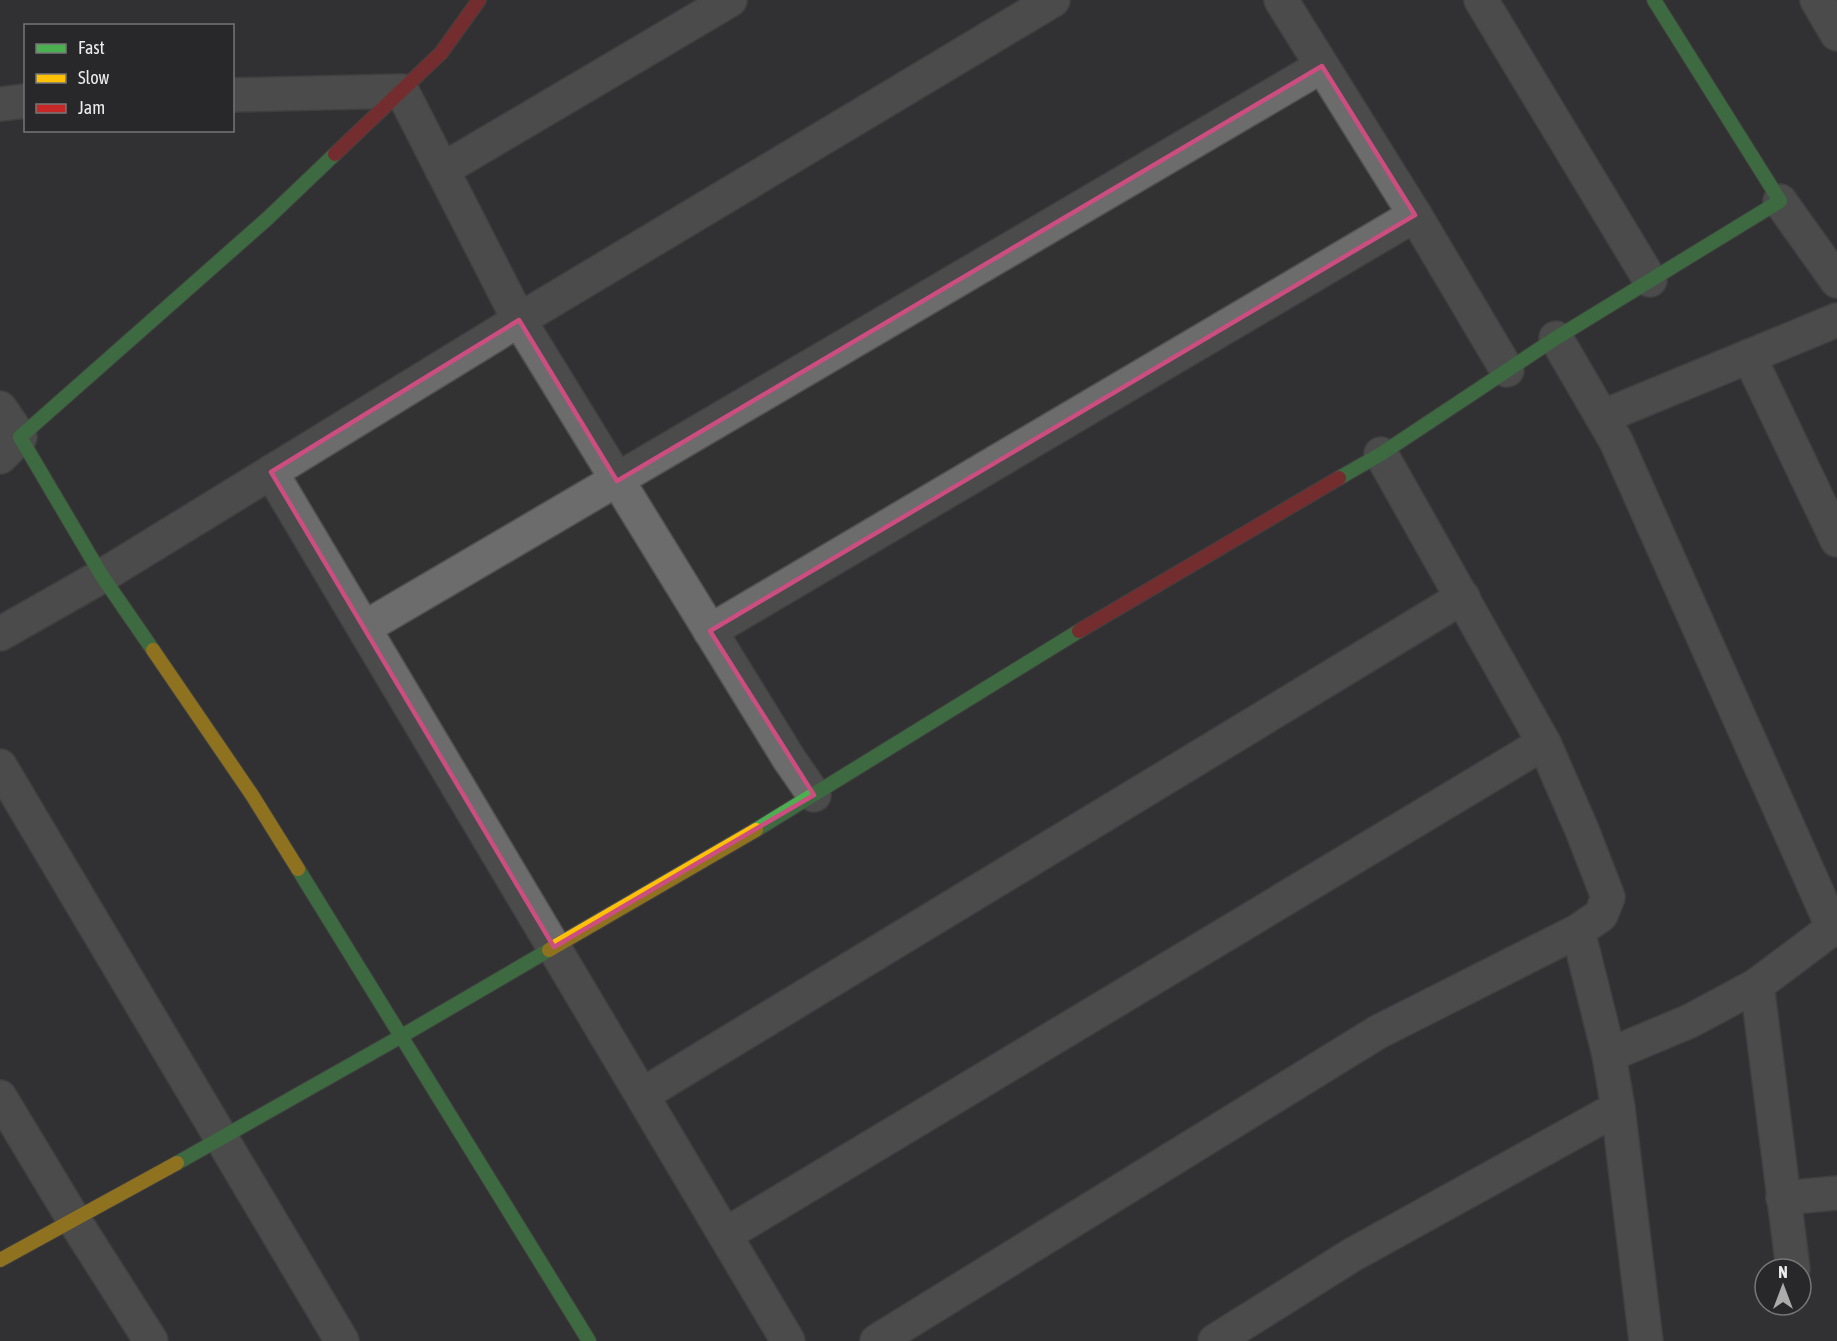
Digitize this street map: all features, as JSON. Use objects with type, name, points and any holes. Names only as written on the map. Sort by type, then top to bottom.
[{"type":"street","points":[[7,444],[268,218],[441,53],[479,0]]},
{"type":"street","points":[[442,170],[730,0]]},
{"type":"street","points":[[0,634],[102,576],[519,320],[1053,0]]},
{"type":"street","points":[[1281,0],[1415,215],[1507,370]]},
{"type":"street","points":[[1481,0],[1650,280]]},
{"type":"street","points":[[1654,0],[1780,201],[1837,281]]},
{"type":"street","points":[[1817,0],[1837,34]]},
{"type":"street","points":[[364,628],[1322,66]]},
{"type":"street","points":[[234,95],[402,90]]},
{"type":"street","points":[[402,90],[519,320],[710,632],[814,795]]},
{"type":"street","points":[[0,104],[24,101]]},
{"type":"street","points":[[0,1260],[400,1037],[814,795],[1096,621],[1381,454],[1556,338],[1780,201]]},
{"type":"street","points":[[710,632],[1415,215]]},
{"type":"street","points":[[1602,417],[1837,320]]},
{"type":"street","points":[[1556,338],[1616,441],[1835,926],[1757,985],[1690,1022],[1609,1055]]},
{"type":"street","points":[[1749,356],[1837,540]]},
{"type":"street","points":[[0,408],[7,444],[102,576],[252,795],[589,1341]]},
{"type":"street","points":[[877,1341],[1378,1032],[1578,932],[1601,915],[1608,897],[1586,839],[1544,743],[1381,454]]},
{"type":"street","points":[[271,472],[788,1341]]},
{"type":"street","points":[[642,1095],[1463,597]]},
{"type":"street","points":[[725,1235],[1544,743]]},
{"type":"street","points":[[0,766],[342,1341]]},
{"type":"street","points":[[1578,932],[1609,1055],[1618,1108],[1646,1341]]},
{"type":"street","points":[[1757,985],[1790,1257]]},
{"type":"street","points":[[0,1097],[74,1220],[151,1341]]},
{"type":"street","points":[[1215,1341],[1352,1255],[1618,1108]]},
{"type":"street","points":[[1783,1198],[1837,1193]]},
{"type":"highlighted area","points":[[1322,66],[1415,215],[710,631],[814,795],[554,947],[271,472],[519,320],[617,481]]},
{"type":"traffic: fast","points":[[1339,478],[1381,454],[1556,338],[1780,201],[1654,0]]},
{"type":"traffic: fast","points":[[153,650],[102,576],[20,437],[268,218],[335,154]]},
{"type":"traffic: fast","points":[[756,830],[1079,631]]},
{"type":"traffic: fast","points":[[298,869],[589,1341]]},
{"type":"traffic: fast","points":[[177,1163],[549,950]]},
{"type":"traffic: slow","points":[[153,650],[252,795],[298,869]]},
{"type":"traffic: slow","points":[[549,950],[756,830]]},
{"type":"traffic: slow","points":[[0,1260],[177,1163]]},
{"type":"traffic: jam","points":[[335,154],[441,53],[479,0]]},
{"type":"traffic: jam","points":[[1079,631],[1339,478]]}]
